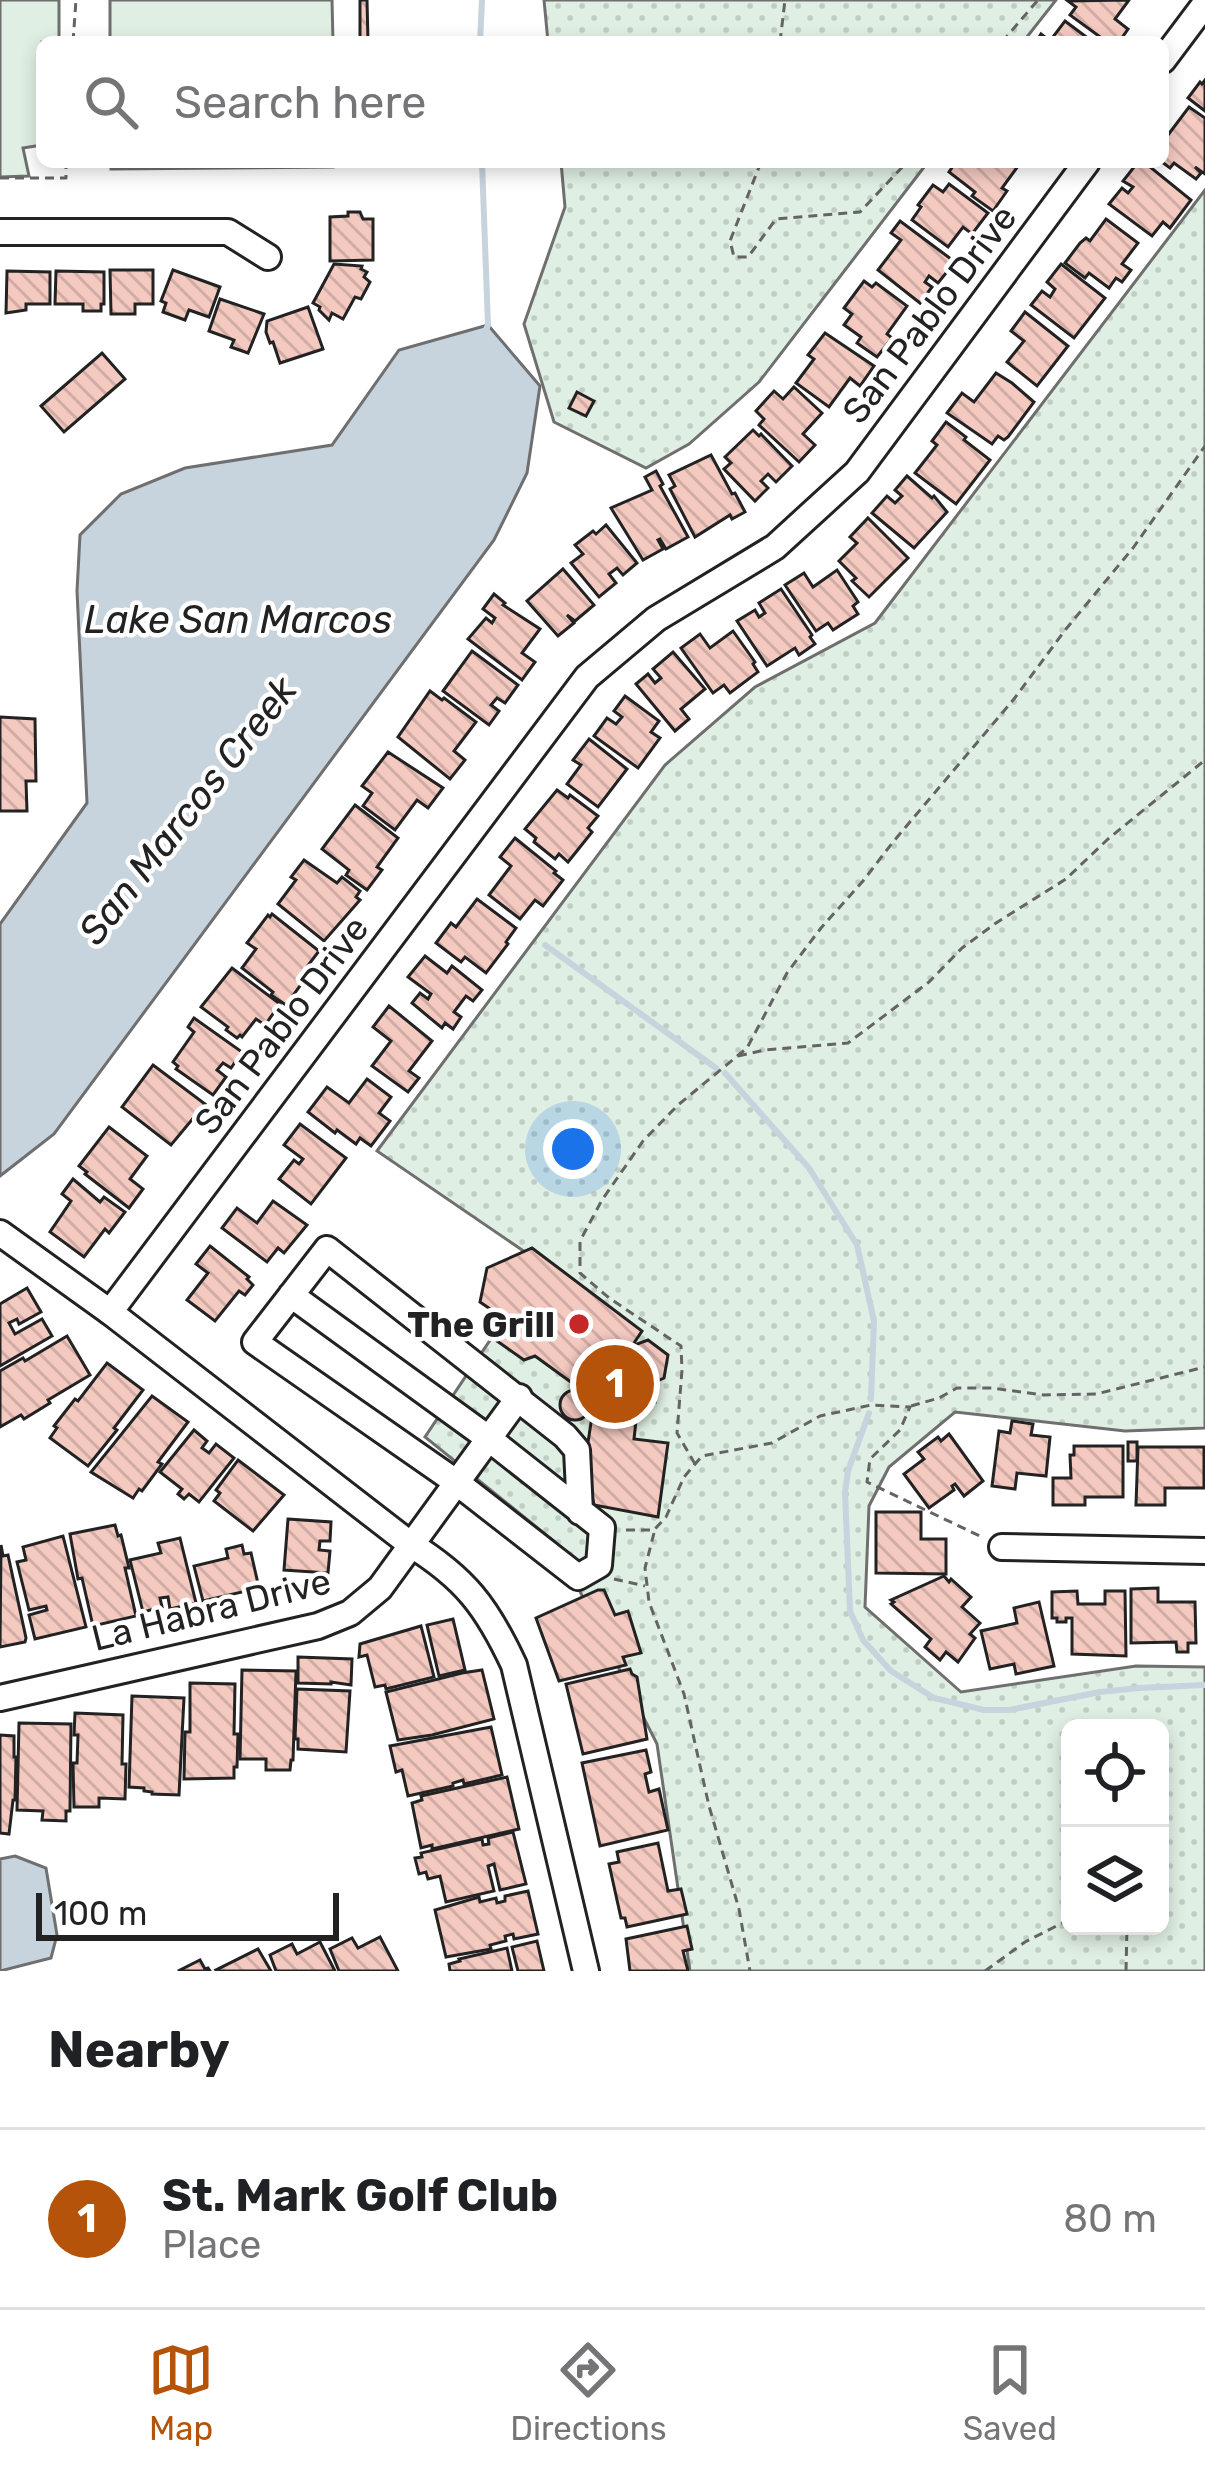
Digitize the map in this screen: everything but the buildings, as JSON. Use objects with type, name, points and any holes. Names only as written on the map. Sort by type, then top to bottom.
[{"type":"street","points":[[1169,52],[1205,4]]},
{"type":"street","name":"San Pablo Drive","points":[[110,1312],[587,677],[656,619],[775,547],[857,472],[1083,168]]},
{"type":"street","points":[[0,232],[228,232],[268,257]]},
{"type":"street","points":[[0,1233],[410,1544],[443,1564],[473,1594],[497,1628],[514,1665],[586,1971]]},
{"type":"street","points":[[291,1295],[488,1438],[580,1512],[602,1528],[599,1565],[578,1577],[456,1482],[255,1342],[291,1295],[327,1249],[565,1436],[577,1450],[580,1512]]},
{"type":"street","name":"La Habra Drive","points":[[0,1698],[318,1626],[350,1613],[380,1588],[519,1397]]},
{"type":"street","points":[[1002,1547],[1205,1551]]},
{"type":"path","points":[[73,36],[76,0]]},
{"type":"path","points":[[780,36],[785,0]]},
{"type":"path","points":[[1007,36],[1038,0]]},
{"type":"path","points":[[0,178],[66,178],[66,168]]},
{"type":"path","points":[[759,168],[730,242],[734,257],[748,257],[776,219],[860,212],[901,168]]},
{"type":"path","points":[[695,1464],[677,1433],[681,1346],[580,1273],[580,1241],[643,1142],[678,1105],[747,1048],[788,974],[821,928],[1014,699],[1133,548],[1205,446]]},
{"type":"path","points":[[736,1057],[848,1043],[929,982],[962,948],[1066,879],[1205,760]]},
{"type":"path","points":[[751,1971],[684,1694],[649,1602],[645,1568],[654,1530],[684,1477],[702,1456],[772,1443],[820,1416],[871,1405],[910,1407],[957,1388],[1096,1394],[1205,1367]]},
{"type":"path","points":[[910,1407],[900,1430],[870,1460],[867,1482],[1002,1547]]},
{"type":"path","points":[[602,1528],[654,1530]]},
{"type":"path","points":[[985,1971],[1024,1942],[1061,1924]]},
{"type":"path","points":[[1126,1935],[1126,1971]]},
{"type":"green space","points":[[0,0],[59,0],[59,36],[36,36],[36,146],[23,148],[29,176],[0,177]]},
{"type":"green space","points":[[110,0],[332,0],[333,36],[110,36]]},
{"type":"green space","points":[[544,0],[1056,0],[1028,36],[547,36]]},
{"type":"green space","points":[[562,168],[923,168],[759,382],[689,444],[646,468],[554,422],[524,324],[565,207]]},
{"type":"green space","points":[[1205,190],[1205,1428],[1125,1431],[955,1412],[889,1467],[869,1506],[865,1607],[961,1692],[1136,1666],[1205,1667],[1205,1971],[690,1971],[657,1744],[555,1542],[425,1437],[503,1321],[547,1267],[377,1151],[665,765],[755,687],[875,623]]},
{"type":"water","name":"Lake San Marcos","points":[[488,325],[540,386],[527,473],[494,540],[54,1134],[0,1176],[0,924],[87,803],[77,591],[80,535],[121,494],[185,468],[332,445],[399,350]]},
{"type":"water","points":[[15,1856],[46,1868],[57,1935],[51,1958],[0,1971],[0,1859]]},
{"type":"waterway","name":"San Marcos Creek","points":[[480,36],[482,0]]},
{"type":"waterway","name":"San Marcos Creek","points":[[482,168],[485,332]]},
{"type":"waterway","points":[[545,945],[716,1068]]},
{"type":"waterway","points":[[725,1073],[809,1168],[857,1245],[874,1321],[871,1399]]},
{"type":"waterway","points":[[869,1413],[845,1492],[850,1611],[863,1640],[891,1671],[934,1698],[984,1710],[1009,1710],[1100,1692],[1205,1685]]},
{"type":"place","name":"The Grill","points":[[579,1324]]},
{"type":"place","name":"St. Mark Golf Club","points":[[615,1384]]}]
